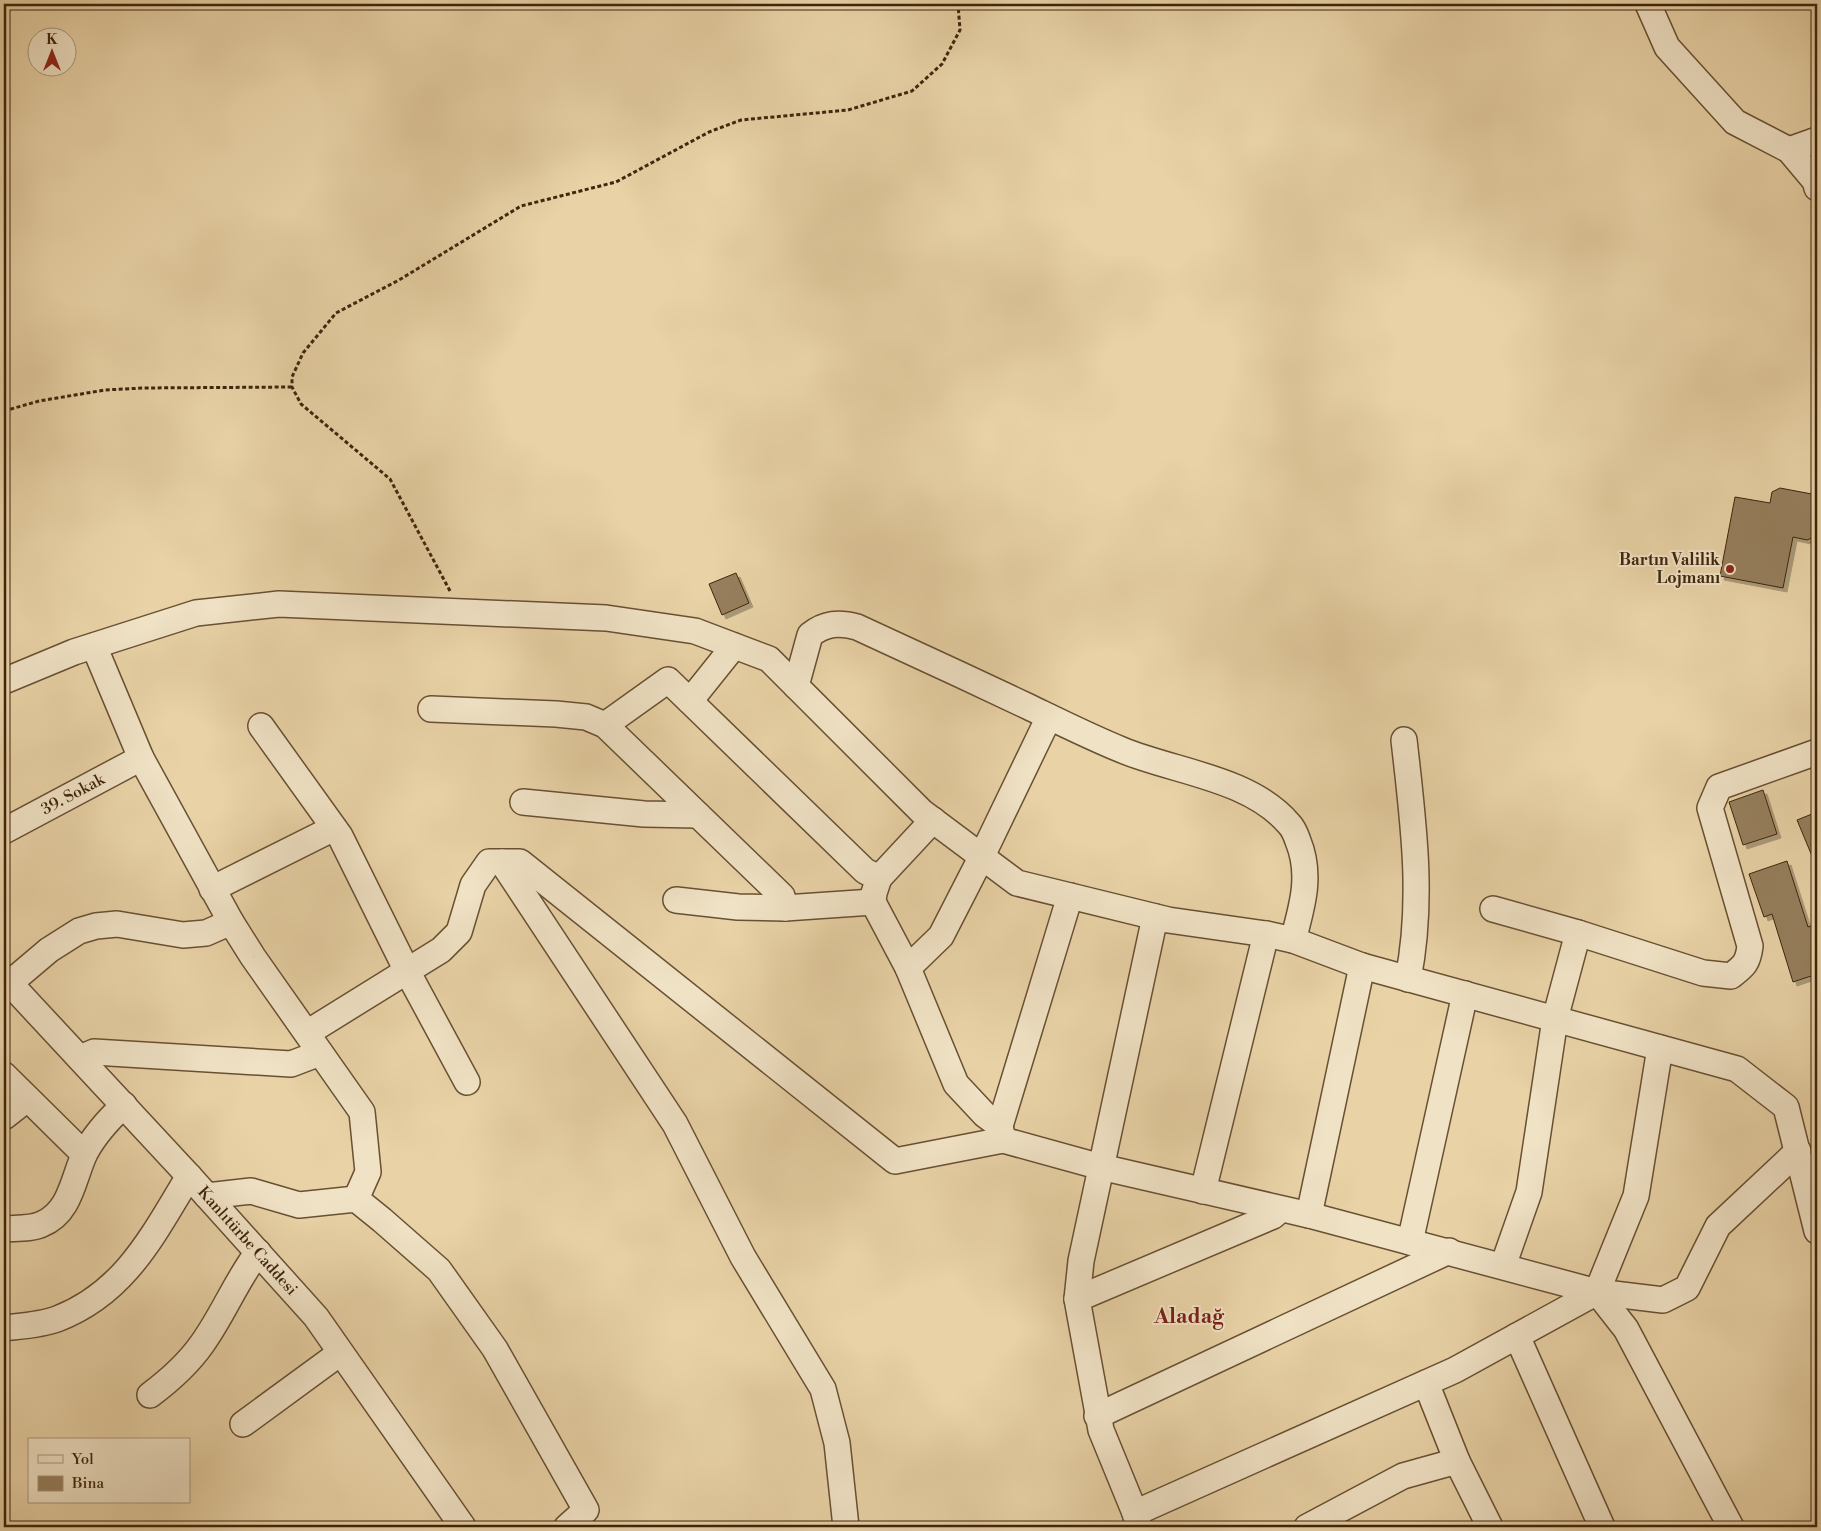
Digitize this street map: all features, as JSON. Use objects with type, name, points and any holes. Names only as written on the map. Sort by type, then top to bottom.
[{"type":"street","points":[[1656,6],[1667,48],[1735,122],[1789,150],[1815,181],[1817,188]]},
{"type":"street","points":[[1789,150],[1817,140]]},
{"type":"street","points":[[4,681],[74,652],[196,613],[279,604],[606,618],[695,631],[768,659],[922,812],[1017,883],[1155,917],[1293,940],[1362,966],[1737,1069],[1786,1107],[1817,1231]]},
{"type":"street","points":[[796,686],[810,635],[827,625],[847,624],[866,631],[1123,751],[1239,788],[1267,804],[1279,814],[1290,825],[1302,851],[1306,872],[1304,901],[1293,940]]},
{"type":"street","points":[[94,646],[141,758],[231,922],[253,957],[362,1112],[368,1172],[356,1199]]},
{"type":"street","points":[[690,701],[734,646]]},
{"type":"street","points":[[605,725],[668,680],[866,871],[879,878]]},
{"type":"street","points":[[431,710],[556,714],[586,717],[605,725],[782,896],[785,908]]},
{"type":"street","points":[[908,968],[941,936],[1049,717]]},
{"type":"street","points":[[261,726],[340,836],[407,971],[467,1082]]},
{"type":"street","points":[[1404,740],[1415,832],[1417,892],[1414,950],[1408,979]]},
{"type":"street","points":[[1493,909],[1578,933],[1703,973],[1731,976],[1744,966],[1749,956],[1750,946],[1710,808],[1719,787],[1817,752]]},
{"type":"street","name":"39. Sokak","points":[[4,831],[141,758]]},
{"type":"street","points":[[523,802],[644,814],[698,815]]},
{"type":"street","points":[[933,820],[879,878],[873,902],[908,968],[956,1084],[1001,1133],[1101,1167],[1309,1214],[1597,1292],[1663,1300],[1688,1288],[1718,1226],[1798,1151]]},
{"type":"street","points":[[212,888],[334,828]]},
{"type":"street","points":[[307,1033],[441,950],[458,932],[473,886],[489,862],[520,862],[895,1161],[1001,1133]]},
{"type":"street","points":[[502,862],[676,1124],[743,1257],[823,1389],[837,1443],[846,1527]]},
{"type":"street","points":[[1001,1133],[1070,896]]},
{"type":"street","points":[[676,900],[738,907],[785,908],[873,902]]},
{"type":"street","points":[[1155,917],[1081,1261],[1078,1300],[1100,1430],[1137,1520],[1455,1370],[1597,1292],[1636,1196],[1660,1048]]},
{"type":"street","points":[[7,980],[78,931],[96,926],[117,924],[183,935],[206,933],[231,922]]},
{"type":"street","points":[[1503,1266],[1529,1192],[1555,1019],[1578,933]]},
{"type":"street","points":[[1204,1191],[1266,934]]},
{"type":"street","points":[[1309,1214],[1362,966]]},
{"type":"street","name":"Kanlıtürbe Caddesi","points":[[7,980],[189,1176],[316,1317],[340,1354],[463,1527]]},
{"type":"street","points":[[1410,1242],[1465,994]]},
{"type":"street","points":[[80,1058],[94,1052],[291,1064],[320,1054]]},
{"type":"street","points":[[4,1075],[84,1154]]},
{"type":"street","points":[[4,1117],[27,1099]]},
{"type":"street","points":[[4,1229],[42,1225],[56,1215],[69,1197],[84,1154],[96,1133],[124,1106]]},
{"type":"street","points":[[4,1328],[54,1320],[85,1305],[112,1285],[134,1263],[189,1176]]},
{"type":"street","points":[[207,1196],[251,1191],[299,1205],[356,1199],[439,1270],[495,1349],[586,1510],[568,1527]]},
{"type":"street","points":[[1078,1300],[1274,1216],[1281,1209]]},
{"type":"street","points":[[1097,1416],[1448,1251]]},
{"type":"street","points":[[150,1395],[179,1371],[202,1344],[247,1266],[258,1252]]},
{"type":"street","points":[[1597,1292],[1626,1329],[1731,1527]]},
{"type":"street","points":[[1517,1336],[1602,1527]]},
{"type":"street","points":[[243,1424],[340,1354]]},
{"type":"street","points":[[1426,1383],[1457,1461],[1490,1527]]},
{"type":"street","points":[[1307,1527],[1404,1476],[1457,1461]]},
{"type":"path","points":[[469,613],[452,595],[390,480],[301,404],[292,387],[292,377],[303,353],[336,313],[399,280],[521,206],[616,182],[709,132],[741,120],[848,110],[912,92],[942,64],[960,30],[958,4]]},
{"type":"path","points":[[4,410],[39,401],[105,390],[292,387]]},
{"type":"building","name":"Bartın Valilik Lojmanı","points":[[1780,488],[1817,495],[1816,536],[1807,540],[1793,537],[1783,588],[1720,576],[1735,497],[1770,503],[1772,492]]},
{"type":"building","points":[[736,573],[749,603],[722,615],[709,584]]},
{"type":"building","points":[[1763,790],[1777,834],[1743,845],[1729,802]]},
{"type":"building","points":[[1817,812],[1817,868],[1797,820]]},
{"type":"building","points":[[1787,861],[1808,927],[1817,924],[1817,974],[1793,982],[1772,914],[1764,917],[1749,874]]},
{"type":"place","name":"Bartın Valilik Lojmanı","points":[[1730,569]]},
{"type":"district","name":"Aladağ","points":[[1189,1317]]}]
